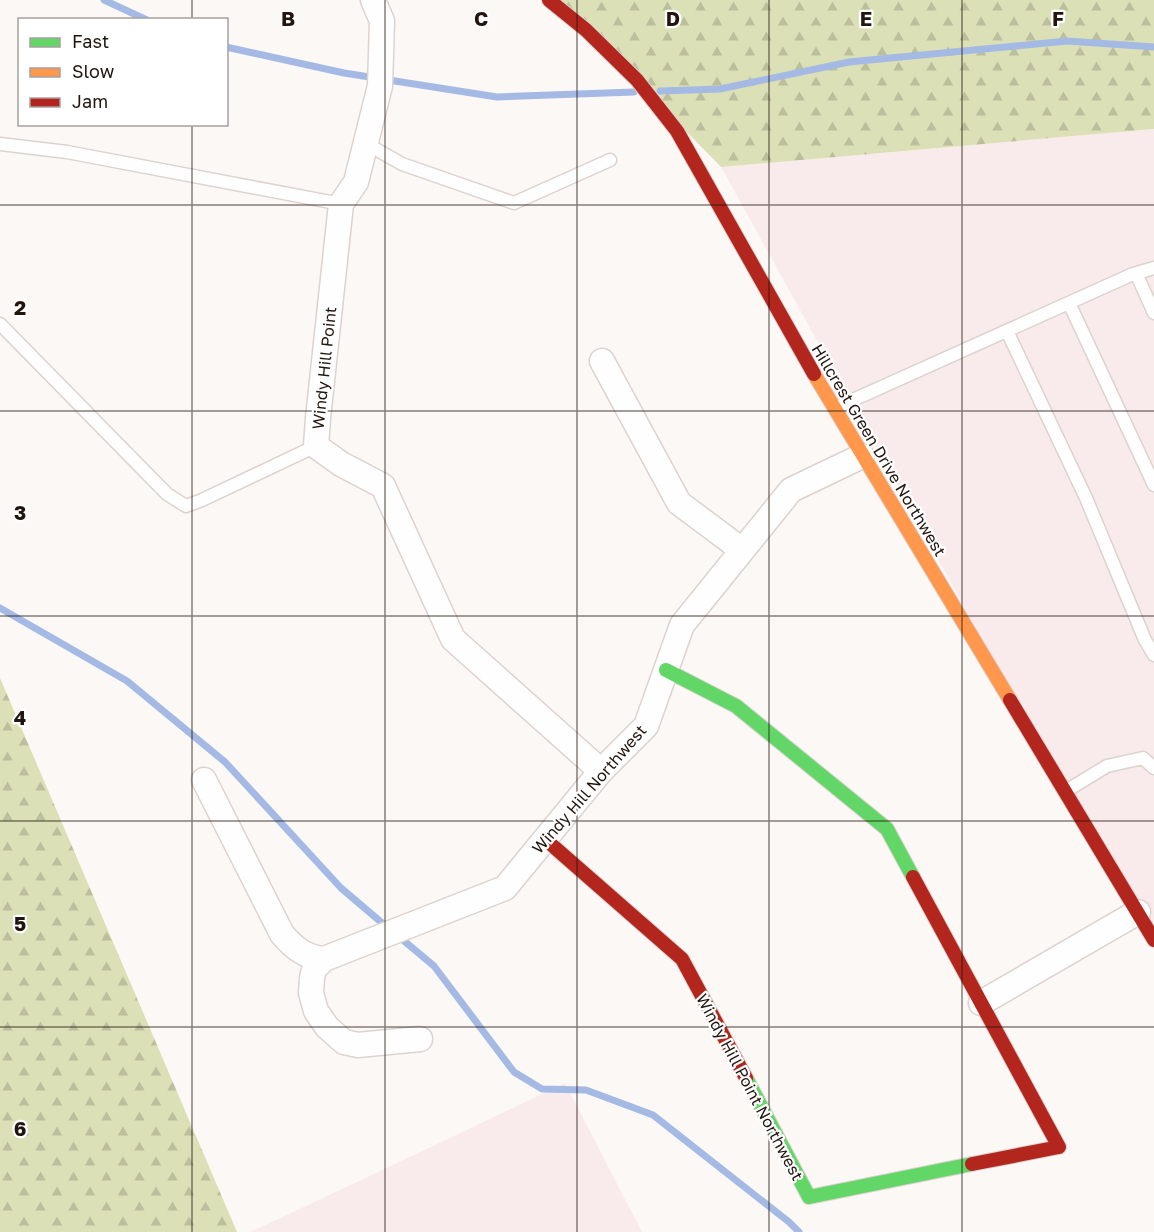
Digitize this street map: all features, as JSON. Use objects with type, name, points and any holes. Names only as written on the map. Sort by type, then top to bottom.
[{"type":"street","name":"Windy Hill Point","points":[[373,0],[382,21],[380,86],[356,182],[340,204],[316,446],[340,464],[383,486],[453,639],[601,771]]},
{"type":"street","name":"Hillcrest Green Drive Northwest","points":[[549,0],[586,30],[637,80],[677,131],[834,409],[1154,940]]},
{"type":"street","points":[[602,361],[679,503],[742,550]]},
{"type":"street","name":"Windy Hill Northwest","points":[[324,959],[505,888],[601,771],[646,726],[682,625],[791,490],[862,456]]},
{"type":"street","name":"Windy Hill Point Northwest","points":[[545,838],[682,959],[809,1197],[1059,1147],[887,829],[736,706],[666,670]]},
{"type":"street","points":[[204,780],[282,934],[293,947],[301,952],[324,959]]},
{"type":"street","points":[[981,1003],[1138,912]]},
{"type":"street","points":[[324,959],[314,969],[311,993],[316,1011],[327,1027],[344,1041],[358,1045],[420,1039]]},
{"type":"lane","points":[[365,143],[402,164],[514,203],[610,160]]},
{"type":"lane","points":[[0,144],[67,152],[340,204]]},
{"type":"lane","points":[[834,409],[1136,273],[1154,268]]},
{"type":"lane","points":[[1136,273],[1154,313]]},
{"type":"lane","points":[[1069,303],[1154,484]]},
{"type":"lane","points":[[0,324],[168,494],[186,506],[316,446]]},
{"type":"lane","points":[[1006,331],[1086,498],[1145,640],[1154,655]]},
{"type":"lane","points":[[1065,792],[1107,766],[1143,758],[1154,768]]},
{"type":"shaded area","points":[[1154,129],[1154,950],[721,167]]},
{"type":"shaded area","points":[[565,1083],[642,1232],[250,1232],[374,1174]]},
{"type":"green space","points":[[558,0],[1154,0],[1154,129],[721,167]]},
{"type":"green space","points":[[0,678],[237,1232],[0,1232]]},
{"type":"waterway","points":[[104,0],[143,18]]},
{"type":"waterway","points":[[660,91],[720,89],[849,62],[1067,41],[1154,47]]},
{"type":"waterway","points":[[228,47],[344,73],[497,97],[634,92]]},
{"type":"waterway","points":[[0,608],[127,681],[225,762],[341,888],[388,928]]},
{"type":"waterway","points":[[397,935],[434,966],[514,1072],[542,1089],[586,1090],[653,1115],[799,1232]]},
{"type":"traffic: fast","points":[[666,670],[736,706],[887,829],[913,877]]},
{"type":"traffic: fast","points":[[746,1078],[809,1197],[972,1164]]},
{"type":"traffic: slow","points":[[814,374],[1010,700]]},
{"type":"traffic: jam","points":[[549,0],[586,30],[637,80],[677,131],[814,374]]},
{"type":"traffic: jam","points":[[1010,700],[1154,940]]},
{"type":"traffic: jam","points":[[545,839],[682,959],[746,1078]]},
{"type":"traffic: jam","points":[[913,877],[1059,1147],[972,1164]]}]
